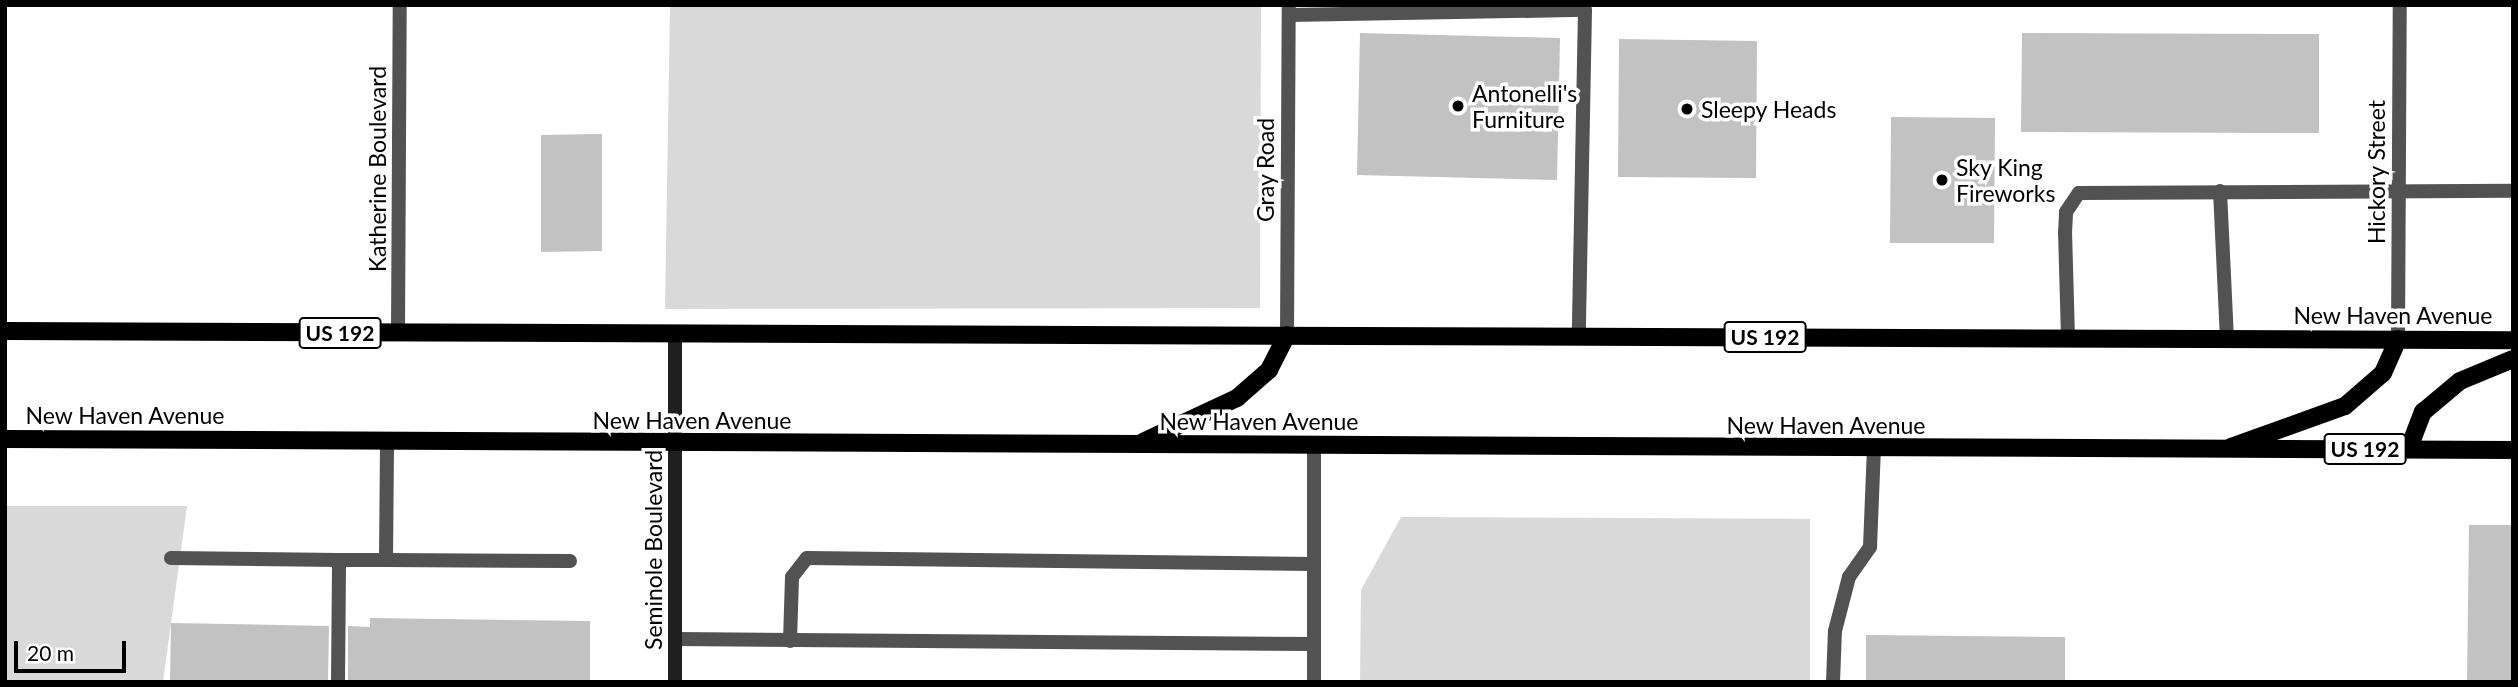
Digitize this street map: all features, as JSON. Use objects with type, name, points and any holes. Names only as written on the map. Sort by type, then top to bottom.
[{"type":"main road","name":"New Haven Avenue","points":[[5,331],[2513,340]]},
{"type":"main road","points":[[1137,445],[1237,398],[1269,370],[1287,335]]},
{"type":"main road","points":[[2218,451],[2345,406],[2384,373],[2398,339]]},
{"type":"main road","points":[[2409,448],[2423,412],[2460,381],[2513,359]]},
{"type":"main road","name":"New Haven Avenue","points":[[5,439],[387,444],[2513,450]]},
{"type":"street","name":"Katherine Boulevard","points":[[398,333],[400,5]]},
{"type":"street","name":"Hickory Street","points":[[2398,339],[2400,5]]},
{"type":"street","points":[[1289,10],[1586,10],[1579,336]]},
{"type":"street","name":"Gray Road","points":[[1287,335],[1289,10]]},
{"type":"street","points":[[2220,191],[2227,338]]},
{"type":"street","points":[[2068,338],[2065,222],[2079,193],[2513,191]]},
{"type":"street","name":"Seminole Boulevard","points":[[675,334],[675,682]]},
{"type":"street","points":[[386,560],[387,444]]},
{"type":"street","points":[[1314,446],[1314,682]]},
{"type":"street","points":[[1833,682],[1835,631],[1849,576],[1870,547],[1874,449]]},
{"type":"street","points":[[171,558],[570,561]]},
{"type":"street","points":[[790,641],[792,577],[807,558],[1314,564]]},
{"type":"street","points":[[338,682],[339,560]]},
{"type":"street","points":[[675,639],[1314,645]]},
{"type":"shaded area","points":[[670,5],[1261,5],[1260,308],[665,309]]},
{"type":"shaded area","points":[[5,506],[187,506],[163,682],[5,682]]},
{"type":"shaded area","points":[[1401,517],[1810,519],[1810,682],[1360,682],[1361,590]]},
{"type":"building","name":"Antonelli's Furniture","points":[[1360,33],[1560,38],[1557,180],[1357,175]]},
{"type":"building","points":[[2022,33],[2319,34],[2319,133],[2021,132]]},
{"type":"building","name":"Sleepy Heads","points":[[1619,39],[1757,41],[1756,178],[1618,177]]},
{"type":"building","name":"Sky King Fireworks","points":[[1891,117],[1995,118],[1994,243],[1890,243]]},
{"type":"building","points":[[602,134],[602,251],[541,252],[541,135]]},
{"type":"building","points":[[2469,525],[2513,525],[2513,682],[2467,682]]},
{"type":"building","points":[[370,618],[590,621],[590,682],[348,682],[348,626],[370,627]]},
{"type":"building","points":[[171,623],[329,626],[328,682],[170,682]]},
{"type":"building","points":[[1866,635],[2065,637],[2065,682],[1866,682]]},
{"type":"place","name":"Antonelli's Furniture","points":[[1458,106]]},
{"type":"place","name":"Sleepy Heads","points":[[1687,109]]},
{"type":"place","name":"Sky King Fireworks","points":[[1942,180]]}]
